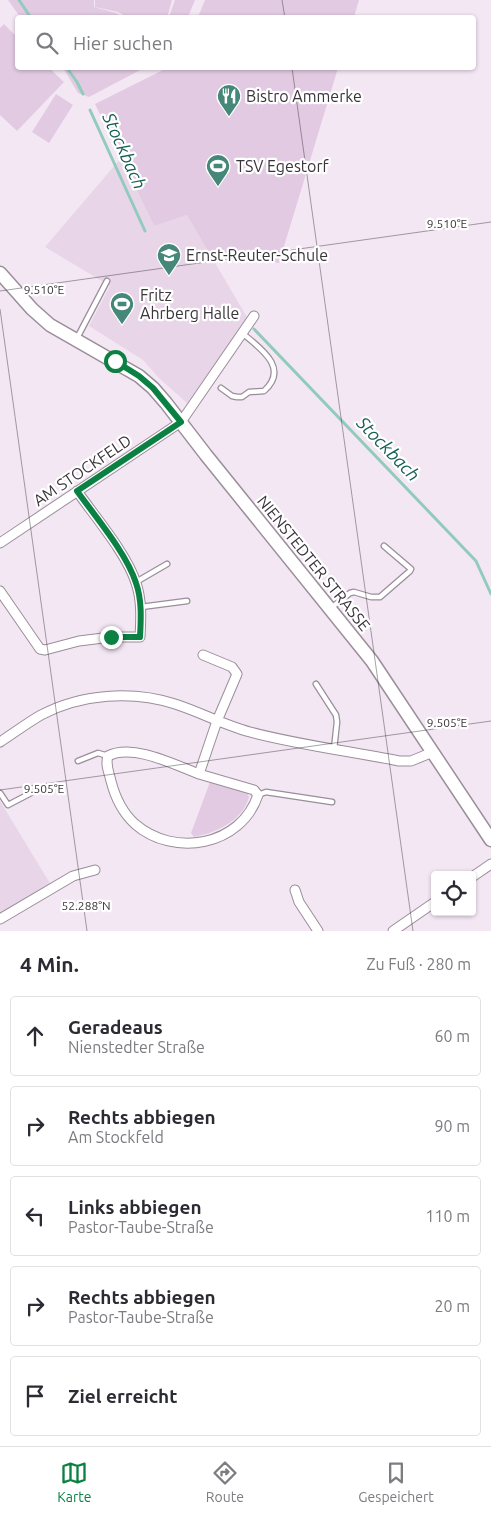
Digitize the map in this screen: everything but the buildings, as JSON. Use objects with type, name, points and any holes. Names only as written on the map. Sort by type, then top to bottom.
[{"type":"main road","name":"NIENSTEDTER STRASSE","points":[[0,272],[32,309],[50,325],[115,361],[139,376],[153,388],[372,661],[491,840]]},
{"type":"street","points":[[181,422],[254,316]]},
{"type":"street","name":"AM STOCKFELD","points":[[0,543],[181,422]]},
{"type":"street","points":[[0,591],[40,649],[44,650],[79,641],[111,637],[140,637],[140,607],[136,582],[124,558],[77,491]]},
{"type":"street","points":[[199,774],[217,721],[224,709],[237,674],[232,667],[203,655]]},
{"type":"street","points":[[0,742],[40,716],[59,707],[77,701],[126,696],[149,698],[173,704],[248,731],[399,761],[411,761],[433,752]]},
{"type":"street","points":[[114,752],[151,756],[199,774],[254,790],[258,795],[254,808],[242,822],[226,834],[202,842],[188,844],[169,841],[153,836],[135,824],[122,807],[113,789],[106,762],[108,756],[114,752]]},
{"type":"street","points":[[476,874],[491,864]]},
{"type":"street","points":[[0,919],[73,876],[95,870]]},
{"type":"street","points":[[295,890],[299,902],[318,931]]},
{"type":"street","points":[[393,931],[403,928],[431,905]]},
{"type":"lane","points":[[75,340],[107,281]]},
{"type":"lane","points":[[221,388],[232,396],[242,397],[249,392],[264,391],[274,380],[275,369],[270,358],[242,333]]},
{"type":"lane","points":[[330,608],[354,592],[371,597],[380,596],[410,571],[411,569],[408,564],[384,546]]},
{"type":"lane","points":[[136,582],[167,564]]},
{"type":"lane","points":[[140,607],[187,601]]},
{"type":"lane","points":[[316,684],[336,715],[334,749]]},
{"type":"lane","points":[[78,761],[98,753],[108,756]]},
{"type":"lane","points":[[258,795],[266,792],[332,802]]},
{"type":"lane","points":[[0,793],[8,805],[31,793]]},
{"type":"shaded area","points":[[8,0],[94,0],[94,7],[120,15],[19,15]]},
{"type":"shaded area","points":[[95,0],[172,0],[168,15],[123,15],[95,7]]},
{"type":"shaded area","points":[[175,0],[195,0],[189,15],[170,15]]},
{"type":"shaded area","points":[[205,0],[359,0],[355,15],[199,15]]},
{"type":"shaded area","points":[[4,24],[15,35],[15,70],[51,70],[64,82],[17,131],[0,115],[0,28]]},
{"type":"shaded area","points":[[64,70],[140,70],[89,97],[78,93]]},
{"type":"shaded area","name":"TSV Egestorf","points":[[163,70],[337,70],[279,263],[209,253],[187,215],[154,226],[95,104]]},
{"type":"shaded area","points":[[56,94],[73,105],[49,143],[32,132]]},
{"type":"shaded area","name":"Ernst-Reuter-Schule","points":[[121,158],[154,226],[187,215],[248,319],[187,403],[159,378],[143,360],[89,326],[110,286],[45,247]]},
{"type":"shaded area","points":[[210,782],[247,792],[249,797],[241,813],[234,819],[219,829],[194,837],[191,833]]},
{"type":"shaded area","points":[[0,801],[51,885],[0,916]]},
{"type":"waterway","name":"Stockbach","points":[[19,0],[29,15]]},
{"type":"waterway","name":"Stockbach","points":[[68,70],[83,94]]},
{"type":"waterway","name":"Stockbach","points":[[90,110],[145,231]]},
{"type":"waterway","name":"Stockbach","points":[[254,329],[476,561],[491,594]]},
{"type":"place","name":"Bistro Ammerke","points":[[229,117]]},
{"type":"place","name":"TSV Egestorf","points":[[218,187]]},
{"type":"place","name":"Ernst-Reuter-Schule","points":[[169,276]]},
{"type":"place","name":"Fritz Ahrberg Halle","points":[[122,325]]},
{"type":"route","points":[[111,637],[140,637],[142,616],[139,594],[136,582],[124,558],[77,491],[181,422],[153,388],[139,376],[115,361]]}]
